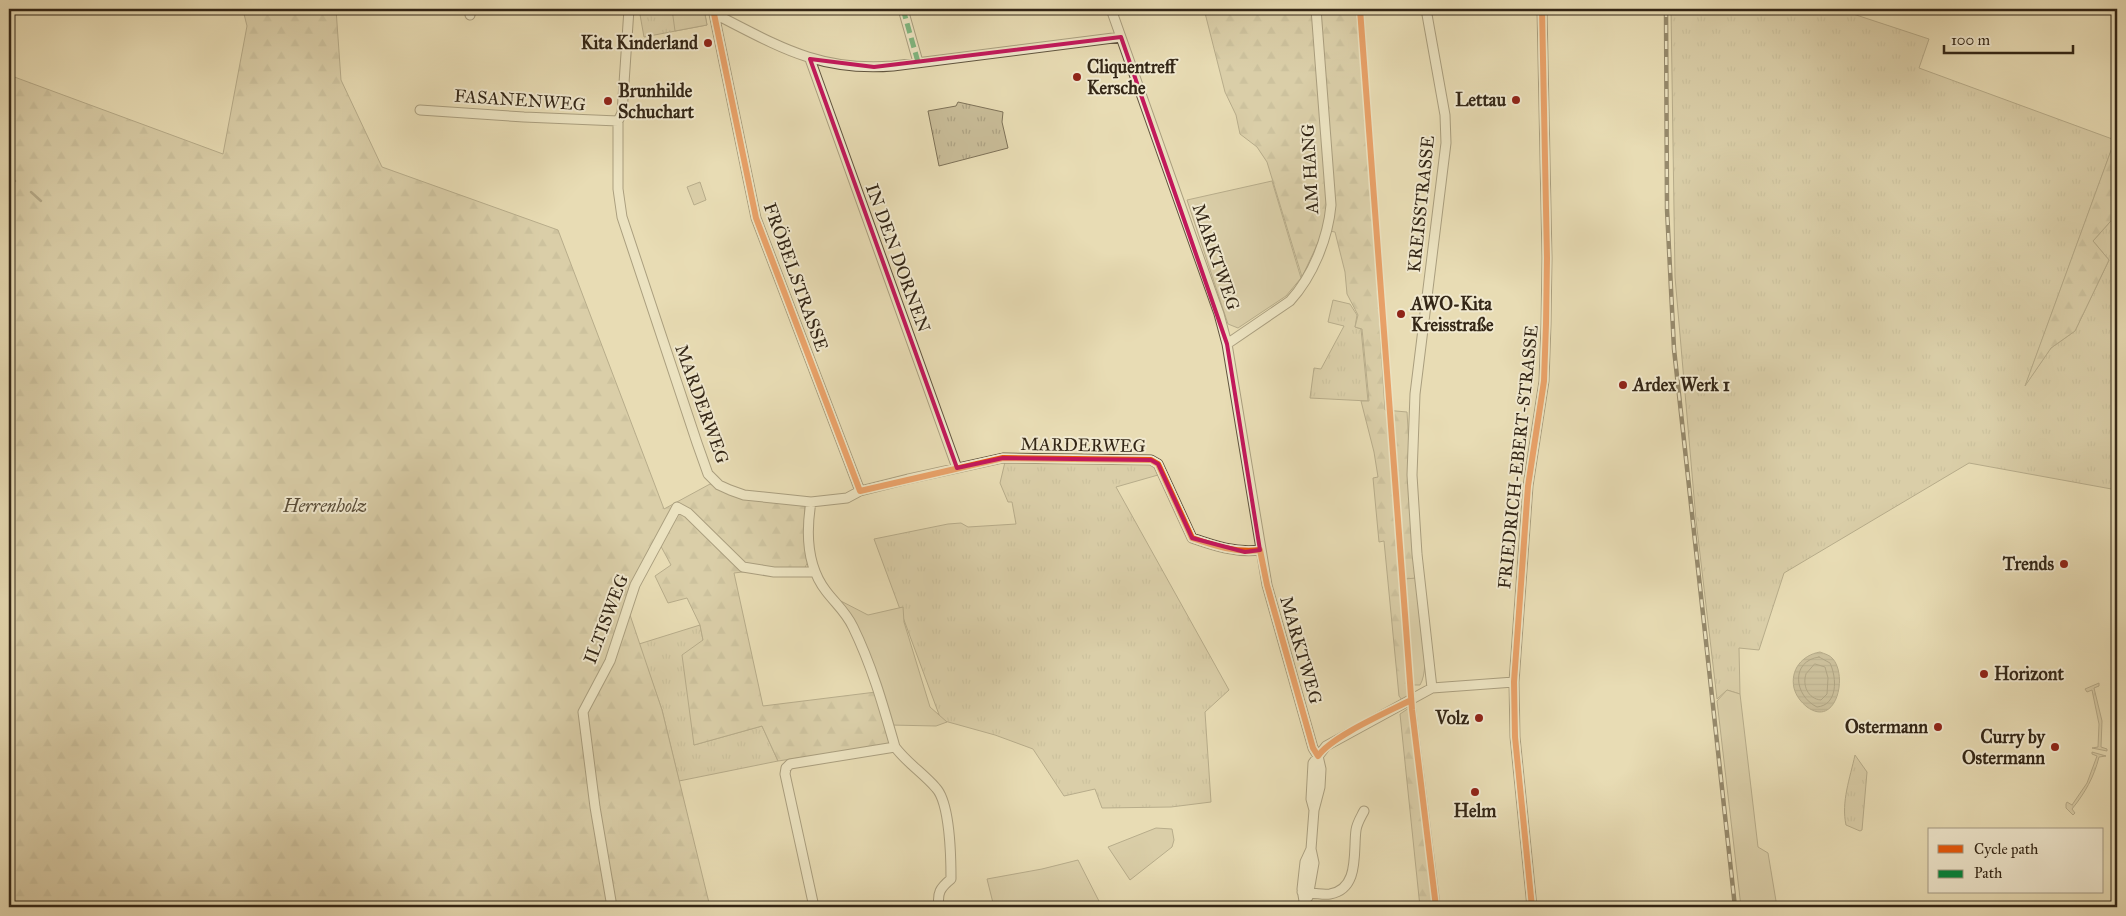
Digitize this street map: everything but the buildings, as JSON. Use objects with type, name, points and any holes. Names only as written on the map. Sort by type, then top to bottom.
[{"type":"street","name":"MARDERWEG","points":[[629,9],[622,113],[618,121],[618,189],[622,217],[708,474],[719,485],[744,494],[811,502],[847,498],[860,492],[1003,458],[1151,460],[1158,464],[1192,538],[1218,547],[1245,552],[1260,550]]},
{"type":"street","points":[[903,9],[918,62]]},
{"type":"street","name":"MARKTWEG","points":[[1111,9],[1219,314],[1227,344],[1260,550],[1276,616],[1313,748],[1318,756]]},
{"type":"street","name":"AM HANG","points":[[1227,344],[1290,301],[1297,294],[1316,258],[1329,227],[1331,204],[1316,9]]},
{"type":"street","name":"KREISSTRASSE","points":[[1426,9],[1445,115],[1446,143],[1414,394],[1412,475],[1417,554],[1432,688]]},
{"type":"street","name":"FRIEDRICH-EBERT-STRASSE","points":[[1532,907],[1515,737],[1514,682],[1528,486],[1544,381],[1546,334],[1547,258],[1542,9]]},
{"type":"street","points":[[714,12],[810,59],[855,67],[874,67],[1121,37]]},
{"type":"street","name":"FRÖBELSTRASSE","points":[[714,12],[756,218],[860,492]]},
{"type":"street","name":"IN DEN DORNEN","points":[[810,59],[957,468]]},
{"type":"street","name":"FASANENWEG","points":[[420,110],[618,121]]},
{"type":"street","points":[[811,502],[808,538],[815,572],[821,584],[845,612],[852,625],[872,669],[895,747],[913,767],[937,788],[942,797],[950,838],[955,881],[940,888],[937,896],[939,907]]},
{"type":"street","name":"ILTISWEG","points":[[612,907],[595,807],[584,712],[610,661],[635,585],[677,507],[688,514],[743,567],[774,572],[815,572]]},
{"type":"street","points":[[1305,906],[1305,862],[1311,849],[1314,810],[1319,793],[1321,769],[1318,756],[1326,746],[1432,688],[1514,682]]},
{"type":"street","points":[[814,907],[785,774],[786,768],[790,764],[895,747]]},
{"type":"street","points":[[1306,892],[1330,894],[1341,890],[1347,883],[1353,867],[1356,827],[1364,811]]},
{"type":"highlighted area","points":[[1121,37],[1227,344],[1260,550],[1245,552],[1192,538],[1158,464],[1151,460],[1003,458],[957,468],[810,59],[874,67]]},
{"type":"green space","name":"Herrenholz","points":[[150,9],[336,9],[341,80],[382,167],[558,230],[664,509],[710,484],[727,492],[805,504],[804,539],[808,562],[804,569],[774,568],[734,573],[763,706],[876,692],[891,744],[778,761],[762,726],[694,745],[682,655],[703,640],[700,625],[687,598],[668,603],[655,576],[671,565],[657,539],[626,603],[662,710],[710,907],[9,907],[9,75],[223,154],[247,26],[244,14]]},
{"type":"green space","points":[[639,9],[704,9],[707,25],[644,37]]},
{"type":"green space","points":[[672,9],[704,9],[707,25],[675,31]]},
{"type":"green space","points":[[1204,9],[1356,9],[1367,128],[1385,410],[1407,412],[1417,578],[1399,580],[1409,695],[1402,700],[1399,696],[1384,541],[1379,542],[1373,478],[1378,477],[1374,452],[1361,401],[1369,401],[1362,329],[1355,327],[1358,315],[1347,294],[1345,272],[1335,232],[1324,230],[1302,277],[1267,162],[1257,147],[1240,134],[1236,115],[1225,92]]},
{"type":"green space","points":[[1671,9],[1838,9],[1929,39],[1919,68],[2115,140],[2026,384],[2051,348],[2075,331],[2109,260],[2093,241],[2117,214],[2117,490],[1969,463],[1784,573],[1759,650],[1739,648],[1740,694],[1727,690],[1717,699],[1696,520],[1675,277]]},
{"type":"green space","points":[[958,102],[1003,112],[1002,122],[1008,148],[939,166],[928,111],[956,106]]},
{"type":"green space","points":[[2117,134],[2117,214],[2093,241],[2109,260],[2075,331],[2051,348],[2025,386]]},
{"type":"green space","points":[[1272,181],[1301,278],[1286,296],[1238,328],[1228,324],[1187,200]]},
{"type":"green space","points":[[700,182],[706,200],[694,205],[687,187]]},
{"type":"green space","points":[[1333,300],[1350,304],[1357,315],[1355,327],[1361,329],[1368,401],[1310,398],[1314,368],[1321,369],[1344,326],[1328,322]]},
{"type":"green space","points":[[1005,462],[1147,462],[1154,465],[1158,475],[1116,487],[1229,690],[1205,712],[1211,802],[1171,807],[1102,808],[1095,789],[1064,796],[1033,749],[995,735],[941,720],[874,539],[948,524],[961,523],[968,527],[1016,524],[1012,502],[1008,502],[1000,483]]},
{"type":"green space","points":[[1417,578],[1424,633],[1425,664],[1420,685],[1413,685],[1404,579]]},
{"type":"green space","points":[[835,598],[868,615],[903,607],[904,622],[930,707],[947,722],[936,726],[890,725],[873,668]]},
{"type":"green space","points":[[700,625],[703,640],[694,745],[762,726],[778,761],[679,781],[662,710],[639,644]]},
{"type":"green space","points":[[2099,683],[2099,686],[2094,688],[2102,721],[2101,747],[2107,749],[2107,751],[2092,748],[2098,747],[2099,724],[2092,690],[2087,692],[2085,689]]},
{"type":"green space","points":[[1727,690],[1740,694],[1758,847],[1768,853],[1777,907],[1741,907],[1717,701]]},
{"type":"green space","points":[[1415,704],[1440,907],[1420,907],[1400,714]]},
{"type":"green space","points":[[2092,752],[2106,756],[2099,757],[2088,784],[2072,809],[2075,813],[2073,815],[2066,808],[2066,804],[2067,802],[2072,805],[2087,783],[2097,756],[2092,754]]},
{"type":"green space","points":[[1855,755],[1867,772],[1862,830],[1860,831],[1846,825],[1845,816],[1847,790]]},
{"type":"green space","points":[[1156,828],[1172,829],[1174,840],[1172,847],[1130,880],[1108,847]]},
{"type":"green space","points":[[1078,860],[1102,907],[994,907],[987,879]]},
{"type":"water","points":[[1820,652],[1832,658],[1837,667],[1839,688],[1832,706],[1825,711],[1817,712],[1807,707],[1797,696],[1793,681],[1799,664],[1808,656]]},
{"type":"waterway","points":[[9,180],[15,181]]},
{"type":"waterway","points":[[31,192],[41,201]]},
{"type":"railway","points":[[1666,9],[1667,209],[1674,349],[1735,907]]},
{"type":"marked path","points":[[903,9],[918,62]]},
{"type":"cycle path","points":[[713,9],[756,218],[860,491],[1003,458],[1151,460],[1158,464],[1192,538],[1234,550],[1260,550],[1267,585],[1313,748],[1318,756],[1335,740],[1411,700]]},
{"type":"cycle path","points":[[1360,9],[1412,710],[1436,907]]},
{"type":"cycle path","points":[[1532,907],[1515,737],[1514,682],[1528,486],[1544,381],[1547,258],[1542,9]]},
{"type":"place","name":"Kita Kinderland","points":[[708,43]]},
{"type":"place","name":"Cliquentreff Kersche","points":[[1077,77]]},
{"type":"place","name":"Lettau","points":[[1516,100]]},
{"type":"place","name":"Brunhilde Schuchart","points":[[608,101]]},
{"type":"place","name":"AWO-Kita Kreisstraße","points":[[1401,314]]},
{"type":"place","name":"Ardex Werk 1","points":[[1623,385]]},
{"type":"place","name":"Trends","points":[[2064,564]]},
{"type":"place","name":"Horizont","points":[[1984,674]]},
{"type":"place","name":"Volz","points":[[1479,718]]},
{"type":"place","name":"Ostermann","points":[[1938,727]]},
{"type":"place","name":"Curry by Ostermann","points":[[2055,747]]},
{"type":"place","name":"Helm","points":[[1475,792]]}]
